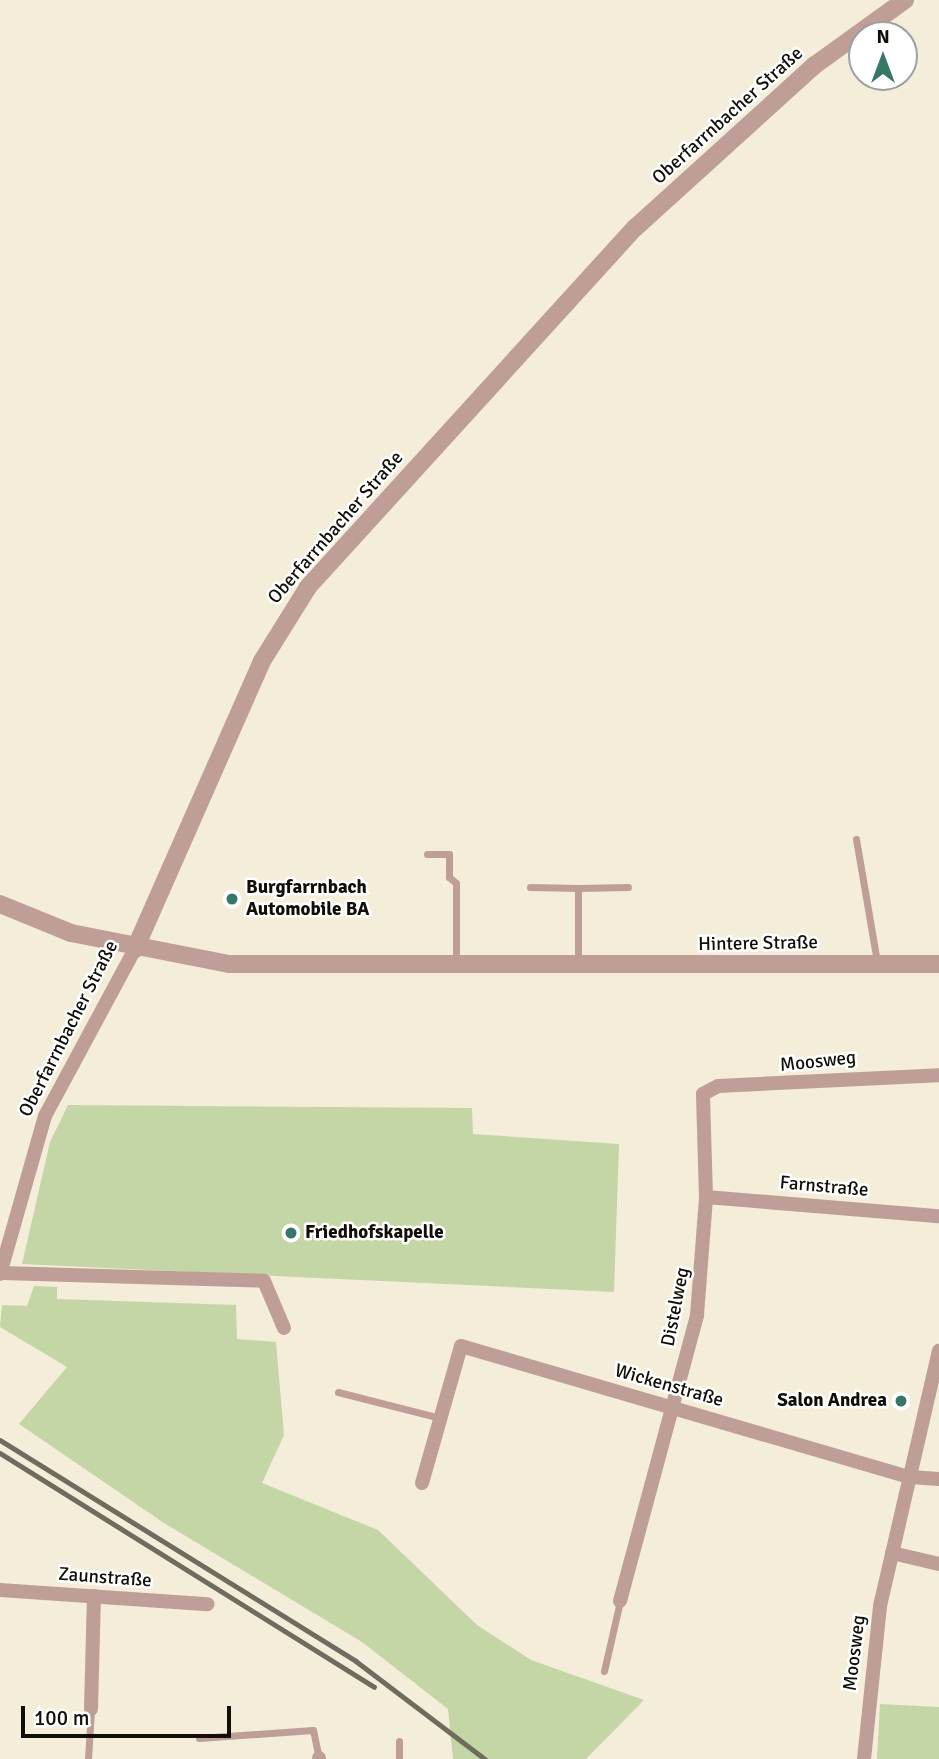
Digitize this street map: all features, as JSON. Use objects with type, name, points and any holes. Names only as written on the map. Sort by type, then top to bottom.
[{"type":"street","name":"Oberfarrnbacher Straße","points":[[284,1328],[264,1281],[1,1273],[45,1116],[135,949],[262,661],[308,587],[635,229],[815,65],[905,0]]},
{"type":"street","name":"Hintere Straße","points":[[0,904],[71,933],[135,949],[229,964],[939,964]]},
{"type":"street","name":"Moosweg","points":[[703,1094],[718,1086],[939,1074]]},
{"type":"street","name":"Distelweg","points":[[620,1601],[697,1315],[706,1197],[703,1094]]},
{"type":"street","name":"Farnstraße","points":[[706,1197],[939,1216]]},
{"type":"street","name":"Wickenstraße","points":[[422,1483],[461,1346],[910,1477],[939,1479]]},
{"type":"street","name":"Moosweg","points":[[864,1759],[892,1553],[939,1351]]},
{"type":"street","points":[[892,1553],[939,1564]]},
{"type":"street","name":"Zaunstraße","points":[[0,1590],[208,1604]]},
{"type":"street","points":[[91,1709],[94,1597]]},
{"type":"lane","points":[[856,839],[877,964]]},
{"type":"lane","points":[[427,854],[449,854],[449,877],[456,883],[456,966]]},
{"type":"lane","points":[[530,887],[628,887]]},
{"type":"lane","points":[[578,888],[578,966]]},
{"type":"lane","points":[[338,1392],[440,1418]]},
{"type":"lane","points":[[604,1671],[620,1601]]},
{"type":"lane","points":[[88,1759],[91,1709]]},
{"type":"lane","points":[[199,1738],[313,1730],[319,1759]]},
{"type":"lane","points":[[399,1741],[399,1759]]},
{"type":"green space","points":[[68,1105],[472,1108],[473,1134],[619,1144],[614,1292],[22,1264],[50,1142]]},
{"type":"green space","points":[[34,1286],[57,1287],[57,1299],[236,1305],[237,1339],[276,1342],[284,1435],[262,1483],[378,1530],[477,1625],[531,1660],[644,1700],[586,1759],[453,1759],[448,1709],[362,1642],[164,1523],[19,1424],[67,1367],[0,1327],[2,1305],[27,1306]]},
{"type":"green space","points":[[880,1704],[939,1707],[939,1759],[877,1759]]},
{"type":"railway","points":[[0,1440],[356,1661],[485,1759]]},
{"type":"railway","points":[[0,1453],[374,1687]]},
{"type":"place","name":"Burgfarrnbach Automobile BA","points":[[232,899]]},
{"type":"place","name":"Friedhofskapelle","points":[[291,1233]]},
{"type":"place","name":"Salon Andrea","points":[[901,1401]]}]
